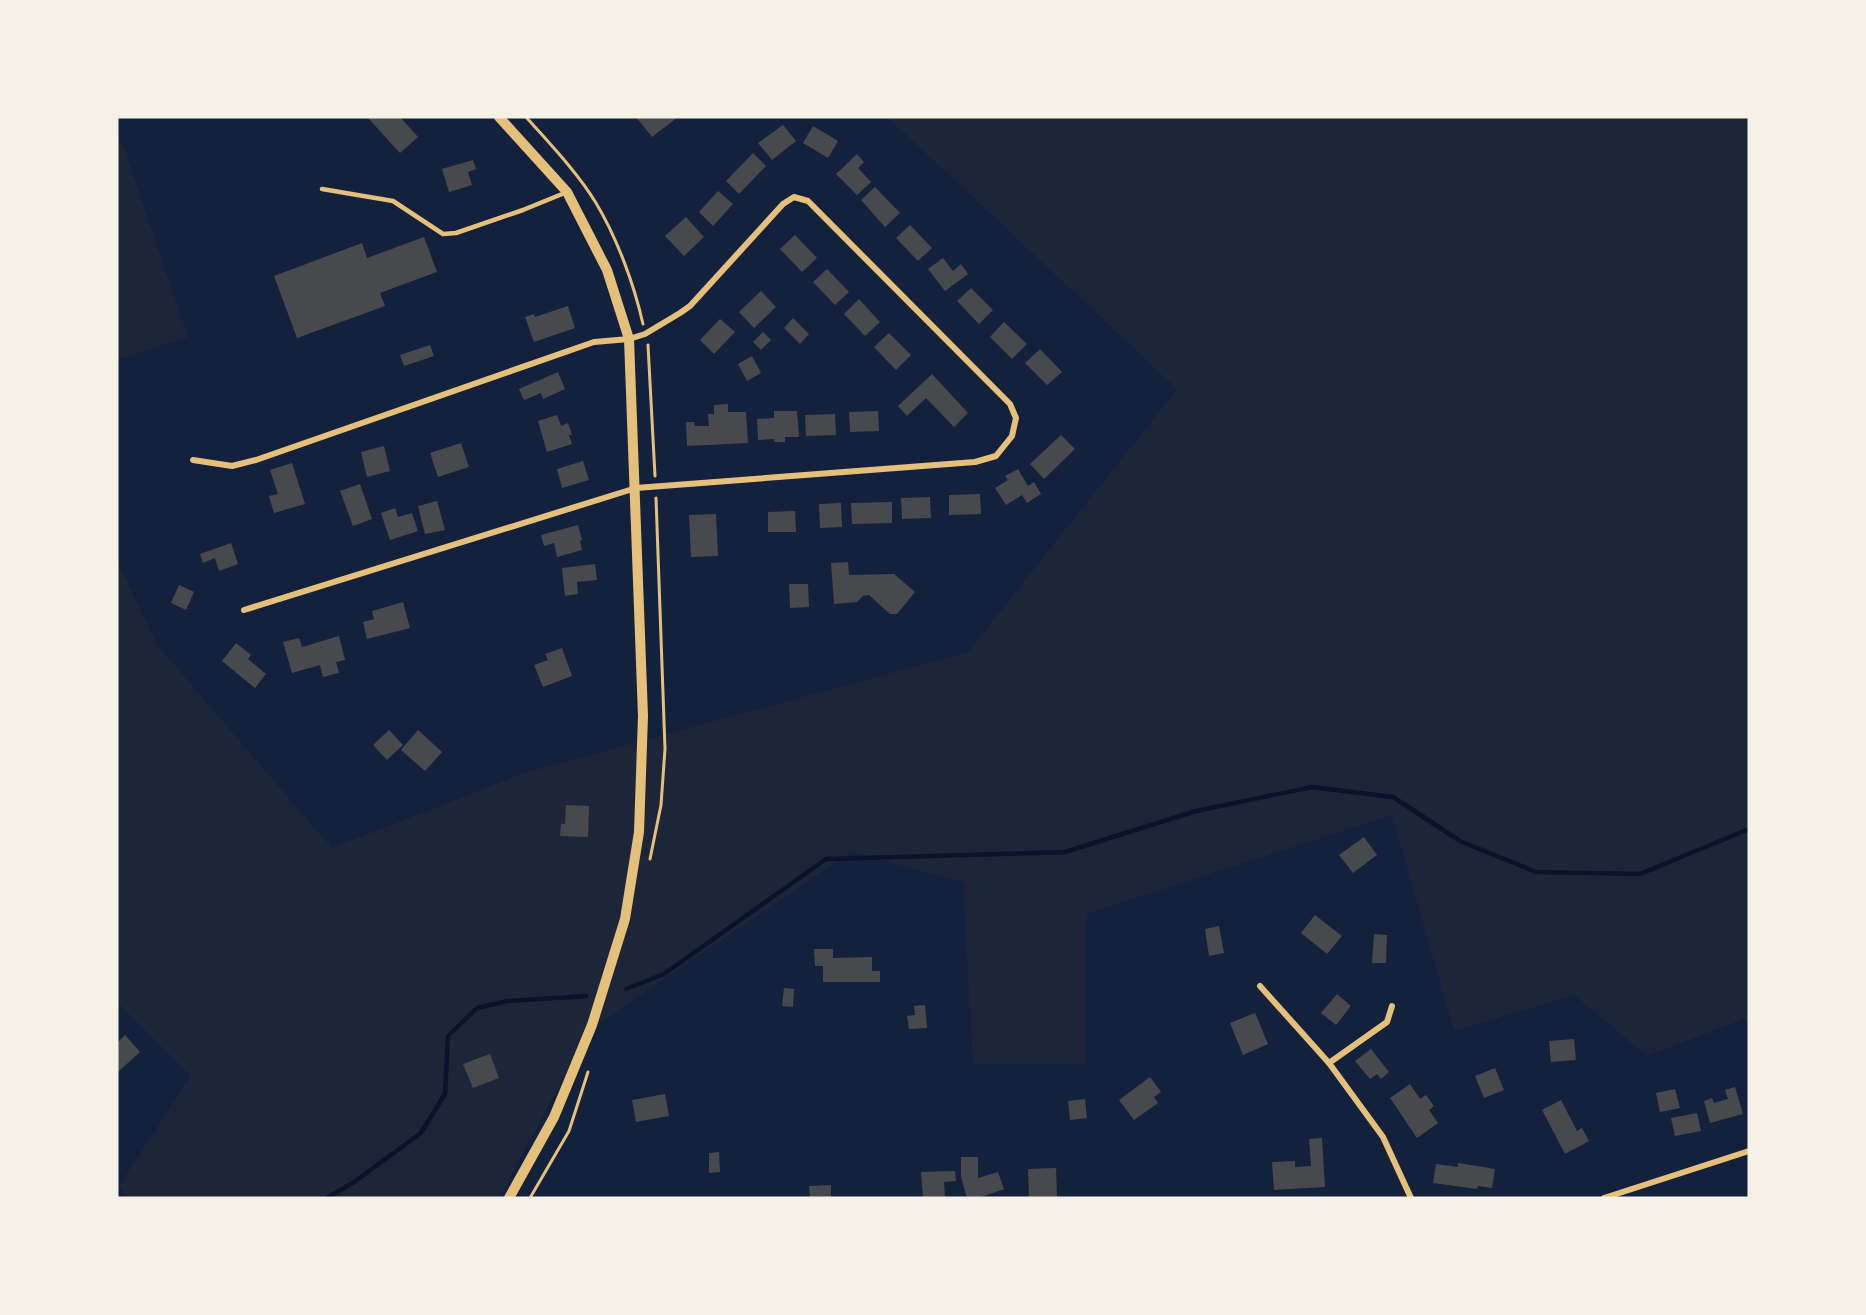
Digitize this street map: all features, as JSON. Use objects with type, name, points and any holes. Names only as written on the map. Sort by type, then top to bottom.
[{"type":"street","points":[[499,117],[575,203],[607,270],[629,339],[643,716],[639,832],[625,919],[592,1025],[554,1117],[509,1198]]},
{"type":"street","points":[[193,460],[232,466],[256,460],[594,342],[629,339],[645,334],[690,306],[783,204],[794,197],[808,201],[1010,404],[1016,418],[1012,436],[996,456],[975,462],[636,488],[244,610]]},
{"type":"street","points":[[1260,986],[1329,1063],[1383,1137],[1411,1198]]},
{"type":"street","points":[[1329,1063],[1387,1022],[1392,1006]]},
{"type":"street","points":[[1604,1198],[1749,1150]]},
{"type":"lane","points":[[322,189],[393,201],[443,234],[456,233],[477,226],[567,192]]},
{"type":"path","points":[[648,345],[655,476]]},
{"type":"path","points":[[530,1198],[534,1193]]},
{"type":"shaded area","points":[[887,117],[1749,117],[1749,1017],[1647,1056],[1574,995],[1454,1031],[1392,815],[1086,914],[1086,1064],[973,1064],[963,882],[851,852],[589,1030],[499,1198],[127,1198],[120,1184],[191,1076],[117,1002],[117,561],[158,646],[332,848],[524,773],[968,652],[1177,389]]},
{"type":"shaded area","points":[[117,136],[124,148],[188,337],[117,360]]},
{"type":"building","points":[[367,117],[400,117],[418,137],[400,153]]},
{"type":"building","points":[[636,117],[678,117],[652,137]]},
{"type":"building","points":[[783,125],[796,141],[772,160],[758,143]]},
{"type":"building","points":[[813,126],[838,141],[828,158],[803,143]]},
{"type":"building","points":[[753,153],[766,166],[739,194],[726,181]]},
{"type":"building","points":[[857,154],[864,162],[858,168],[871,182],[857,195],[836,174]]},
{"type":"building","points":[[473,160],[476,169],[468,172],[472,185],[449,192],[442,169]]},
{"type":"building","points":[[875,187],[900,213],[885,227],[861,200]]},
{"type":"building","points":[[718,191],[733,204],[713,226],[699,212]]},
{"type":"building","points":[[686,217],[704,237],[684,256],[665,236]]},
{"type":"building","points":[[910,225],[932,248],[918,261],[896,238]]},
{"type":"building","points":[[795,235],[817,258],[802,272],[780,249]]},
{"type":"building","points":[[424,237],[437,272],[380,293],[385,306],[297,338],[274,276],[362,243],[367,258]]},
{"type":"building","points":[[943,258],[953,271],[961,264],[968,274],[945,291],[928,269]]},
{"type":"building","points":[[827,269],[849,292],[835,305],[813,282]]},
{"type":"building","points":[[971,288],[993,310],[979,324],[957,301]]},
{"type":"building","points":[[761,291],[776,307],[754,328],[739,312]]},
{"type":"building","points":[[859,299],[880,322],[865,336],[844,314]]},
{"type":"building","points":[[568,306],[575,328],[534,342],[525,317],[534,314],[535,317]]},
{"type":"building","points":[[793,318],[809,334],[800,344],[784,328]]},
{"type":"building","points":[[720,319],[735,332],[714,354],[700,340]]},
{"type":"building","points":[[1004,322],[1027,344],[1012,359],[990,337]]},
{"type":"building","points":[[763,332],[771,340],[761,350],[753,342]]},
{"type":"building","points":[[889,333],[911,355],[896,370],[874,347]]},
{"type":"building","points":[[430,345],[434,356],[404,366],[400,355]]},
{"type":"building","points":[[1040,349],[1062,372],[1047,385],[1025,363]]},
{"type":"building","points":[[752,356],[761,373],[747,381],[738,364]]},
{"type":"building","points":[[558,372],[565,389],[543,399],[541,393],[524,400],[519,389]]},
{"type":"building","points":[[932,374],[968,413],[954,427],[926,398],[907,416],[898,406]]},
{"type":"building","points":[[728,404],[728,412],[746,412],[748,443],[687,446],[686,422],[694,422],[695,426],[709,426],[708,414],[714,414],[714,405]]},
{"type":"building","points":[[774,411],[797,411],[799,437],[785,437],[785,442],[774,442],[774,439],[758,440],[757,419],[774,418]]},
{"type":"building","points":[[878,411],[879,431],[850,432],[849,412]]},
{"type":"building","points":[[835,414],[836,435],[806,436],[805,415]]},
{"type":"building","points":[[557,415],[561,426],[568,423],[572,444],[547,452],[538,421]]},
{"type":"building","points":[[1061,435],[1075,449],[1044,479],[1030,464]]},
{"type":"building","points":[[461,443],[469,467],[438,477],[430,453]]},
{"type":"building","points":[[384,446],[390,471],[367,477],[361,452]]},
{"type":"building","points":[[583,461],[589,480],[562,488],[557,469]]},
{"type":"building","points":[[292,463],[305,504],[274,513],[269,496],[278,494],[270,470]]},
{"type":"building","points":[[1018,469],[1028,486],[1034,482],[1041,494],[1027,503],[1022,495],[1006,505],[995,488],[1008,480],[1005,476]]},
{"type":"building","points":[[360,484],[372,519],[353,526],[340,491]]},
{"type":"building","points":[[980,494],[981,514],[949,515],[949,495]]},
{"type":"building","points":[[930,497],[931,518],[902,519],[901,498]]},
{"type":"building","points":[[437,501],[445,530],[425,534],[418,506]]},
{"type":"building","points":[[892,502],[892,523],[852,524],[851,503]]},
{"type":"building","points":[[841,503],[842,527],[820,528],[819,504]]},
{"type":"building","points":[[395,508],[398,517],[412,513],[418,531],[390,540],[381,513]]},
{"type":"building","points":[[795,511],[796,532],[768,532],[768,512]]},
{"type":"building","points":[[716,514],[718,556],[691,557],[689,515]]},
{"type":"building","points":[[578,525],[582,550],[557,557],[554,543],[544,546],[541,535]]},
{"type":"building","points":[[231,543],[238,564],[219,571],[215,558],[203,563],[200,554]]},
{"type":"building","points":[[848,562],[849,575],[894,574],[915,592],[897,614],[890,614],[869,595],[863,596],[857,602],[834,604],[831,563]]},
{"type":"building","points":[[595,564],[597,580],[577,582],[578,594],[565,596],[562,568]]},
{"type":"building","points":[[789,584],[808,584],[809,607],[790,608]]},
{"type":"building","points":[[179,585],[194,592],[186,610],[171,603]]},
{"type":"building","points":[[403,602],[410,628],[367,639],[363,622],[374,619],[372,611]]},
{"type":"building","points":[[339,636],[345,660],[336,662],[339,673],[323,677],[320,665],[292,673],[283,642],[299,638],[302,647]]},
{"type":"building","points":[[236,643],[251,655],[248,659],[266,674],[255,688],[222,661]]},
{"type":"building","points":[[562,648],[572,676],[543,687],[534,665],[548,660],[545,654]]},
{"type":"building","points":[[389,730],[403,745],[387,760],[373,745]]},
{"type":"building","points":[[418,730],[442,752],[425,771],[401,750]]},
{"type":"building","points":[[566,805],[589,806],[588,837],[560,836],[561,824],[565,824]]},
{"type":"building","points":[[1364,837],[1377,855],[1353,873],[1339,855]]},
{"type":"building","points":[[1315,915],[1342,936],[1327,954],[1301,933]]},
{"type":"building","points":[[1219,926],[1224,953],[1209,956],[1205,929]]},
{"type":"building","points":[[1374,934],[1387,935],[1386,963],[1372,963]]},
{"type":"building","points":[[814,949],[833,949],[833,958],[872,957],[872,971],[880,971],[880,982],[823,982],[823,966],[815,966]]},
{"type":"building","points":[[784,988],[794,989],[793,1007],[782,1006]]},
{"type":"building","points":[[1337,994],[1351,1006],[1336,1025],[1321,1013]]},
{"type":"building","points":[[925,1005],[927,1028],[909,1029],[907,1016],[915,1015],[914,1006]]},
{"type":"building","points":[[1255,1013],[1268,1044],[1243,1055],[1230,1023]]},
{"type":"building","points":[[125,1035],[140,1052],[117,1073],[117,1043]]},
{"type":"building","points":[[1574,1039],[1576,1060],[1551,1062],[1549,1041]]},
{"type":"building","points":[[1371,1049],[1389,1072],[1381,1079],[1377,1074],[1370,1079],[1355,1061]]},
{"type":"building","points":[[490,1054],[499,1078],[473,1088],[463,1064]]},
{"type":"building","points":[[1495,1068],[1504,1090],[1484,1098],[1475,1076]]},
{"type":"building","points":[[1150,1077],[1161,1092],[1154,1097],[1158,1103],[1134,1120],[1119,1100]]},
{"type":"building","points":[[1410,1084],[1420,1099],[1426,1095],[1434,1106],[1429,1110],[1438,1123],[1417,1138],[1390,1098]]},
{"type":"building","points":[[1735,1087],[1743,1114],[1710,1123],[1704,1101],[1712,1098],[1714,1103],[1728,1099],[1725,1090]]},
{"type":"building","points":[[1675,1089],[1680,1108],[1660,1112],[1656,1093]]},
{"type":"building","points":[[665,1094],[669,1116],[636,1122],[632,1100]]},
{"type":"building","points":[[1085,1099],[1087,1118],[1070,1120],[1068,1101]]},
{"type":"building","points":[[1561,1100],[1577,1131],[1582,1128],[1589,1141],[1565,1154],[1542,1110]]},
{"type":"building","points":[[1697,1113],[1701,1131],[1675,1136],[1671,1118]]},
{"type":"building","points":[[1322,1138],[1325,1187],[1274,1190],[1272,1162],[1295,1161],[1295,1167],[1311,1166],[1309,1139]]},
{"type":"building","points":[[719,1152],[720,1172],[709,1173],[709,1153]]},
{"type":"building","points":[[961,1157],[978,1157],[978,1178],[998,1172],[1004,1189],[981,1197],[967,1198],[961,1177]]},
{"type":"building","points":[[1458,1163],[1495,1169],[1492,1188],[1478,1186],[1477,1189],[1433,1183],[1436,1164],[1458,1167]]},
{"type":"building","points":[[1056,1168],[1057,1198],[1029,1198],[1028,1169]]},
{"type":"building","points":[[955,1171],[956,1181],[944,1182],[945,1198],[923,1198],[921,1172]]},
{"type":"building","points":[[831,1185],[831,1198],[810,1198],[809,1186]]},
{"type":"waterway","points":[[626,989],[664,974],[826,859],[1065,852],[1196,811],[1312,787],[1393,797],[1460,841],[1536,872],[1640,874],[1749,829]]},
{"type":"waterway","points":[[327,1198],[354,1182],[421,1133],[445,1094],[448,1036],[477,1008],[507,1001],[586,996]]}]
